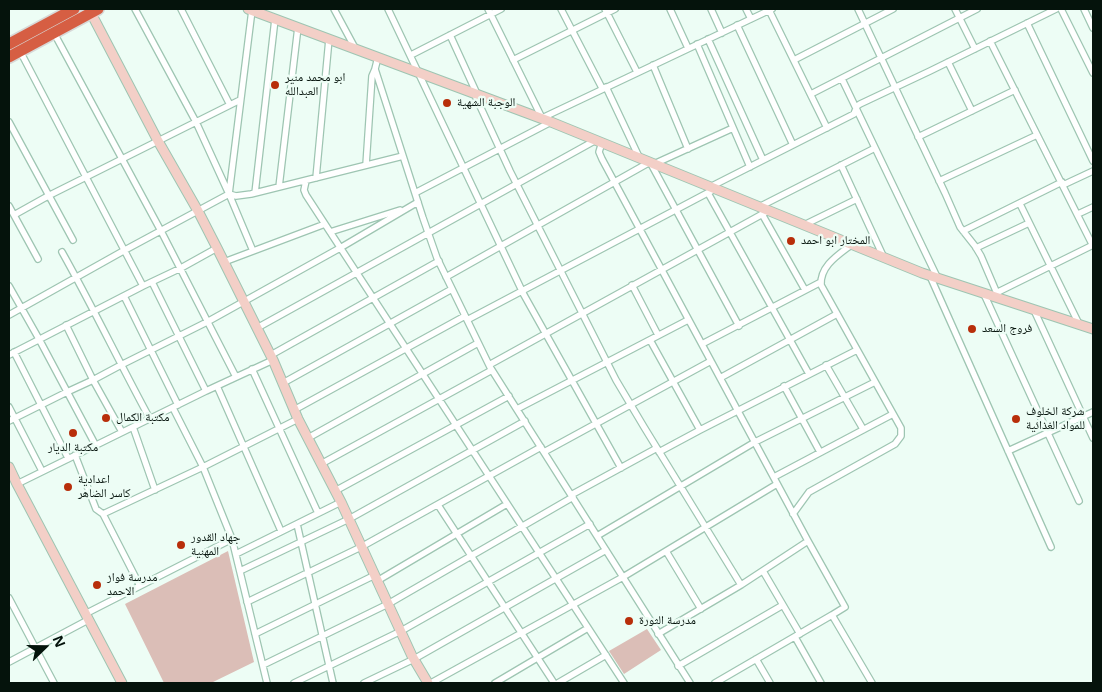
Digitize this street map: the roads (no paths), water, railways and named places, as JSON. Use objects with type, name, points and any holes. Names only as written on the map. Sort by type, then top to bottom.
[{"type":"highway","points":[[9,44],[70,9]]},
{"type":"highway","points":[[9,57],[94,11]]},
{"type":"street","points":[[135,9],[196,122],[254,250]]},
{"type":"street","points":[[181,9],[230,105]]},
{"type":"street","points":[[334,9],[355,48]]},
{"type":"street","points":[[389,9],[522,291],[621,468]]},
{"type":"street","points":[[410,55],[450,35],[489,12],[501,9]]},
{"type":"street","points":[[561,9],[639,158]]},
{"type":"street","points":[[513,60],[606,11],[615,9]]},
{"type":"street","points":[[670,9],[688,48]]},
{"type":"street","points":[[711,9],[722,33]]},
{"type":"street","points":[[746,9],[751,19]]},
{"type":"street","points":[[542,118],[770,9],[827,128]]},
{"type":"street","points":[[858,9],[960,228],[976,248],[998,296]]},
{"type":"street","points":[[794,60],[893,9]]},
{"type":"street","points":[[954,9],[975,49]]},
{"type":"street","points":[[811,94],[977,9]]},
{"type":"street","points":[[294,410],[406,348],[561,271],[676,210],[763,160],[854,114],[860,104],[1027,23],[1042,12],[1056,9]]},
{"type":"street","points":[[1062,9],[1093,73]]},
{"type":"street","points":[[1084,9],[1093,28]]},
{"type":"street","points":[[229,194],[250,10],[267,12],[275,19],[542,118],[652,163],[711,190],[884,258],[934,277],[998,296],[1093,330]]},
{"type":"street","points":[[94,11],[158,141],[198,211],[272,358],[298,419],[341,502],[414,659],[429,683],[623,577],[777,484]]},
{"type":"street","points":[[606,11],[637,72]]},
{"type":"street","points":[[489,12],[542,118]]},
{"type":"street","points":[[255,193],[275,19]]},
{"type":"street","points":[[1027,23],[1093,161]]},
{"type":"street","points":[[737,25],[793,145]]},
{"type":"street","points":[[279,187],[298,27]]},
{"type":"street","points":[[54,32],[161,231],[236,377]]},
{"type":"street","points":[[450,35],[499,149],[607,362],[658,450],[741,585]]},
{"type":"street","points":[[316,178],[329,39]]},
{"type":"street","points":[[708,39],[763,160]]},
{"type":"street","points":[[990,41],[1093,245],[1050,266],[998,296]]},
{"type":"street","points":[[697,44],[750,167]]},
{"type":"street","points":[[20,51],[143,286]]},
{"type":"street","points":[[366,165],[372,76],[378,57]]},
{"type":"street","points":[[948,62],[972,111]]},
{"type":"street","points":[[653,65],[688,149]]},
{"type":"street","points":[[375,69],[428,233],[446,277],[478,343],[517,409],[690,683]]},
{"type":"street","points":[[842,79],[934,277],[1051,547]]},
{"type":"street","points":[[918,137],[1015,90]]},
{"type":"street","points":[[14,215],[48,196],[240,100]]},
{"type":"street","points":[[9,122],[72,240]]},
{"type":"street","points":[[415,193],[551,122]]},
{"type":"street","points":[[446,277],[652,163],[733,128]]},
{"type":"street","points":[[939,181],[1038,135]]},
{"type":"street","points":[[600,141],[599,152],[614,183],[845,607],[719,682]]},
{"type":"street","points":[[257,328],[516,184],[600,141]]},
{"type":"street","points":[[321,464],[439,399],[582,313],[730,232],[763,210],[841,165],[875,148]]},
{"type":"street","points":[[9,315],[229,194],[236,196],[255,193],[403,156]]},
{"type":"street","points":[[652,163],[739,326]]},
{"type":"street","points":[[841,165],[884,258]]},
{"type":"street","points":[[964,232],[1093,171]]},
{"type":"street","points":[[306,181],[304,190],[306,195],[624,683]]},
{"type":"street","points":[[711,190],[730,232],[809,374]]},
{"type":"street","points":[[804,225],[857,200]]},
{"type":"street","points":[[12,420],[207,322],[418,202]]},
{"type":"street","points":[[1020,204],[1079,324]]},
{"type":"street","points":[[9,207],[38,259]]},
{"type":"street","points":[[1078,214],[1093,207]]},
{"type":"street","points":[[330,232],[409,208]]},
{"type":"street","points":[[763,210],[805,290]]},
{"type":"street","points":[[976,248],[1029,222]]},
{"type":"street","points":[[224,262],[325,224]]},
{"type":"street","points":[[793,514],[809,492],[895,444],[902,432],[825,293],[821,282],[828,263],[851,245]]},
{"type":"street","points":[[68,458],[11,353],[217,248]]},
{"type":"street","points":[[62,252],[150,419]]},
{"type":"street","points":[[122,683],[12,476],[42,471],[252,370],[439,261]]},
{"type":"street","points":[[152,282],[206,391]]},
{"type":"street","points":[[702,344],[821,282]]},
{"type":"street","points":[[632,285],[658,336]]},
{"type":"street","points":[[9,286],[96,446]]},
{"type":"street","points":[[283,383],[452,289]]},
{"type":"street","points":[[984,293],[1079,501]]},
{"type":"street","points":[[124,296],[151,350],[203,467],[232,539],[267,683]]},
{"type":"street","points":[[1034,310],[1093,438]]},
{"type":"street","points":[[720,378],[837,314]]},
{"type":"street","points":[[517,409],[688,320]]},
{"type":"street","points":[[66,325],[93,380],[122,432]]},
{"type":"street","points":[[650,340],[700,430]]},
{"type":"street","points":[[308,438],[478,343]]},
{"type":"street","points":[[263,665],[388,604],[621,468],[857,350]]},
{"type":"street","points":[[247,602],[361,546],[489,476],[631,405],[711,361]]},
{"type":"street","points":[[826,365],[863,429]]},
{"type":"street","points":[[252,370],[318,513]]},
{"type":"street","points":[[597,536],[755,442],[875,382]]},
{"type":"street","points":[[217,386],[281,531]]},
{"type":"street","points":[[784,386],[820,452]]},
{"type":"street","points":[[335,491],[509,396]]},
{"type":"street","points":[[9,407],[12,420],[42,471]]},
{"type":"street","points":[[1008,451],[1093,412]]},
{"type":"street","points":[[774,477],[892,414]]},
{"type":"street","points":[[103,514],[203,467],[298,419]]},
{"type":"street","points":[[240,571],[349,519],[525,421]]},
{"type":"street","points":[[133,427],[155,490]]},
{"type":"street","points":[[75,455],[96,509],[103,514],[140,586]]},
{"type":"street","points":[[236,554],[341,502]]},
{"type":"street","points":[[255,634],[315,604],[376,578],[457,534],[507,504]]},
{"type":"street","points":[[438,505],[521,633],[556,683],[606,655]]},
{"type":"street","points":[[297,524],[334,683]]},
{"type":"street","points":[[294,683],[401,631],[590,524]]},
{"type":"street","points":[[9,662],[140,586],[232,539]]},
{"type":"street","points":[[658,634],[741,585],[808,542]]},
{"type":"street","points":[[364,683],[414,659],[606,550]]},
{"type":"street","points":[[666,551],[701,609]]},
{"type":"street","points":[[763,571],[783,605],[821,683]]},
{"type":"street","points":[[9,598],[54,683]]},
{"type":"street","points":[[678,666],[783,605]]},
{"type":"street","points":[[832,615],[872,683]]},
{"type":"street","points":[[495,683],[588,628]]},
{"type":"street","points":[[756,660],[770,683]]},
{"type":"place","name":"ابو محمد منير العبدالله","points":[[275,85]]},
{"type":"place","name":"الوجبة الشهية","points":[[447,103]]},
{"type":"place","name":"المختار ابو احمد","points":[[791,241]]},
{"type":"place","name":"فروج السعد","points":[[972,329]]},
{"type":"place","name":"مكتبة الكمال","points":[[106,418]]},
{"type":"place","name":"شركة الخلوف للمواد الغذائية","points":[[1016,419]]},
{"type":"place","name":"مكتبة الديار","points":[[73,433]]},
{"type":"place","name":"اعدادية كاسر الضاهر","points":[[68,487]]},
{"type":"place","name":"جهاد القدور المهنية","points":[[181,545]]},
{"type":"place","name":"مدرسة فواز الاحمد","points":[[97,585]]},
{"type":"place","name":"مدرسة الثورة","points":[[629,621]]}]
